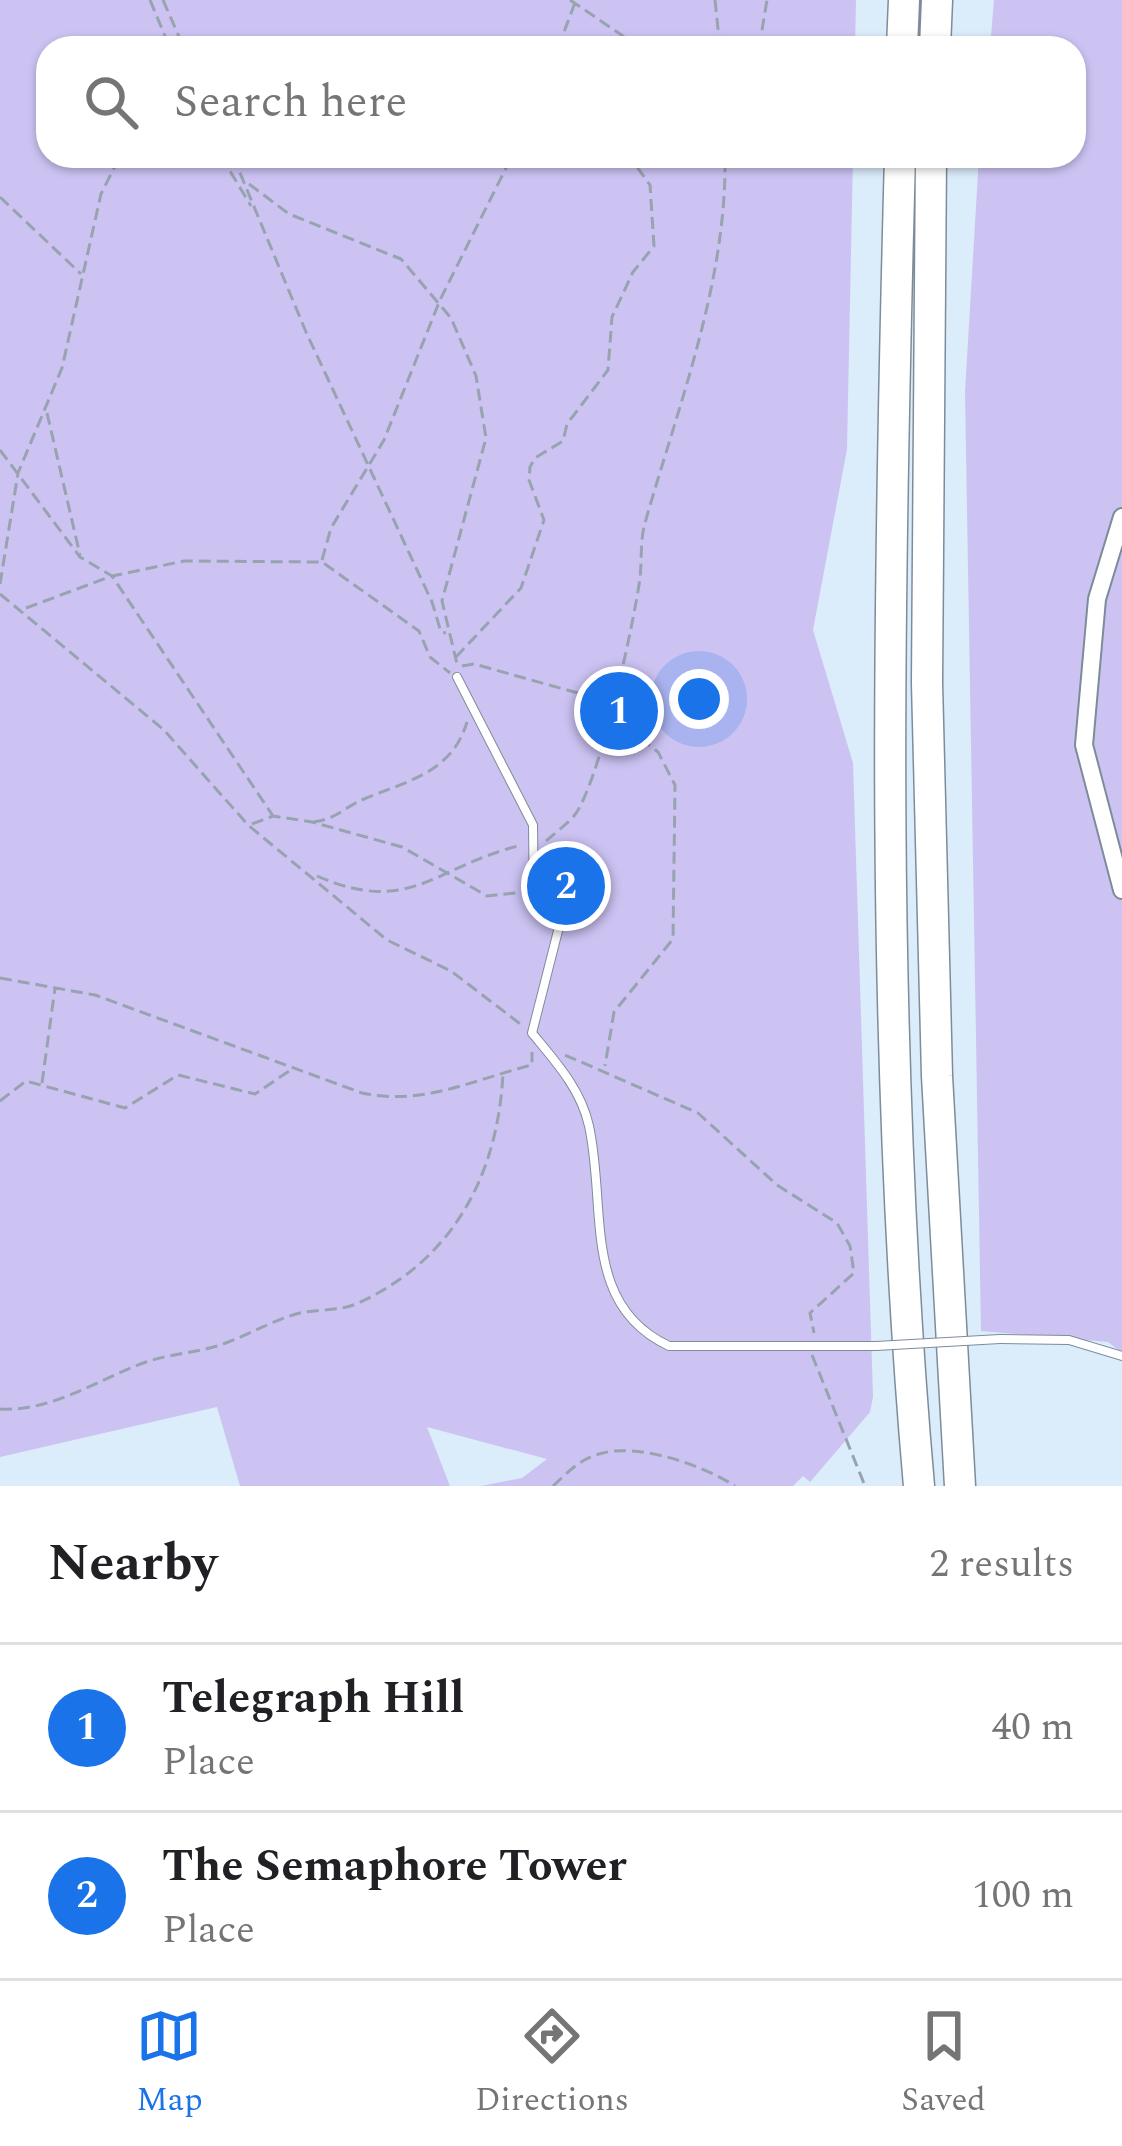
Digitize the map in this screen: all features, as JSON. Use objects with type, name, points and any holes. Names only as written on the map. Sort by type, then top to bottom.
[{"type":"highway","points":[[902,36],[904,0]]},
{"type":"highway","points":[[936,36],[938,0]]},
{"type":"highway","points":[[899,168],[888,607],[897,1062],[920,1486]]},
{"type":"highway","points":[[931,168],[927,683],[937,1076],[960,1486]]},
{"type":"street","points":[[1122,517],[1097,599],[1084,745],[1122,890]]},
{"type":"lane","points":[[457,672],[530,816],[537,849],[534,905],[560,923],[532,1033],[570,1079],[588,1122],[608,1282],[619,1310],[641,1333],[669,1346],[809,1348],[1070,1340],[1122,1356]]},
{"type":"path","points":[[150,0],[165,36]]},
{"type":"path","points":[[163,0],[179,36]]},
{"type":"path","points":[[716,0],[719,36]]},
{"type":"path","points":[[761,36],[767,0]]},
{"type":"path","points":[[562,36],[573,2],[623,36]]},
{"type":"path","points":[[0,584],[18,473],[47,412],[101,194],[114,168]]},
{"type":"path","points":[[228,168],[253,209],[365,464],[432,602],[441,632]]},
{"type":"path","points":[[240,168],[249,184],[253,209]]},
{"type":"path","points":[[322,562],[331,528],[365,464],[384,440],[440,300],[506,168]]},
{"type":"path","points":[[454,658],[521,588],[544,520],[529,480],[530,467],[535,458],[563,441],[567,424],[608,370],[612,316],[632,272],[654,246],[650,185],[638,168]]},
{"type":"path","points":[[311,873],[347,889],[396,895],[520,845],[537,849],[575,814],[594,770],[629,641],[644,526],[702,330],[726,199],[725,168]]},
{"type":"path","points":[[249,184],[290,214],[381,247],[440,300],[476,376],[485,438],[442,601],[457,672]]},
{"type":"path","points":[[0,196],[83,277]]},
{"type":"path","points":[[47,412],[80,557]]},
{"type":"path","points":[[0,450],[80,557],[112,576],[273,816]]},
{"type":"path","points":[[23,609],[112,576],[184,561],[322,562],[425,640],[430,657],[457,672]]},
{"type":"path","points":[[0,594],[164,730],[248,825],[387,940],[451,971],[532,1033],[532,1065],[440,1095],[394,1100],[293,1069],[95,995],[0,978]]},
{"type":"path","points":[[425,640],[441,632],[448,634]]},
{"type":"path","points":[[457,672],[474,664],[585,695],[658,752],[675,785],[673,938],[614,1012],[605,1068]]},
{"type":"path","points":[[312,822],[338,819],[367,798],[402,788],[436,767],[461,741],[472,703]]},
{"type":"path","points":[[248,825],[273,816],[312,822],[402,847],[487,896],[532,892]]},
{"type":"path","points":[[42,1085],[56,988]]},
{"type":"path","points":[[564,1054],[583,1065],[605,1068],[652,1096],[698,1113],[777,1185],[837,1223],[850,1246],[854,1273],[810,1313],[812,1330],[826,1346]]},
{"type":"path","points":[[0,1101],[26,1081],[125,1108],[178,1075],[255,1094],[293,1069]]},
{"type":"path","points":[[0,1409],[54,1401],[143,1363],[217,1346],[302,1312],[351,1307],[410,1274],[472,1203],[490,1162],[503,1072]]},
{"type":"path","points":[[809,1348],[865,1486]]},
{"type":"path","points":[[553,1486],[578,1463],[603,1452],[677,1458],[735,1486]]},
{"type":"shaded area","points":[[0,0],[856,0],[855,36],[36,36],[36,168],[853,168],[847,449],[813,630],[853,763],[870,1412],[810,1482],[803,1476],[793,1486],[481,1486],[522,1478],[547,1459],[427,1427],[450,1486],[240,1486],[217,1407],[0,1457]]},
{"type":"shaded area","points":[[994,0],[1122,0],[1122,1353],[1108,1342],[981,1331],[965,392],[978,168],[1086,168],[1086,36],[991,36]]},
{"type":"place","name":"Telegraph Hill","points":[[619,711]]},
{"type":"place","name":"The Semaphore Tower","points":[[566,886]]}]
